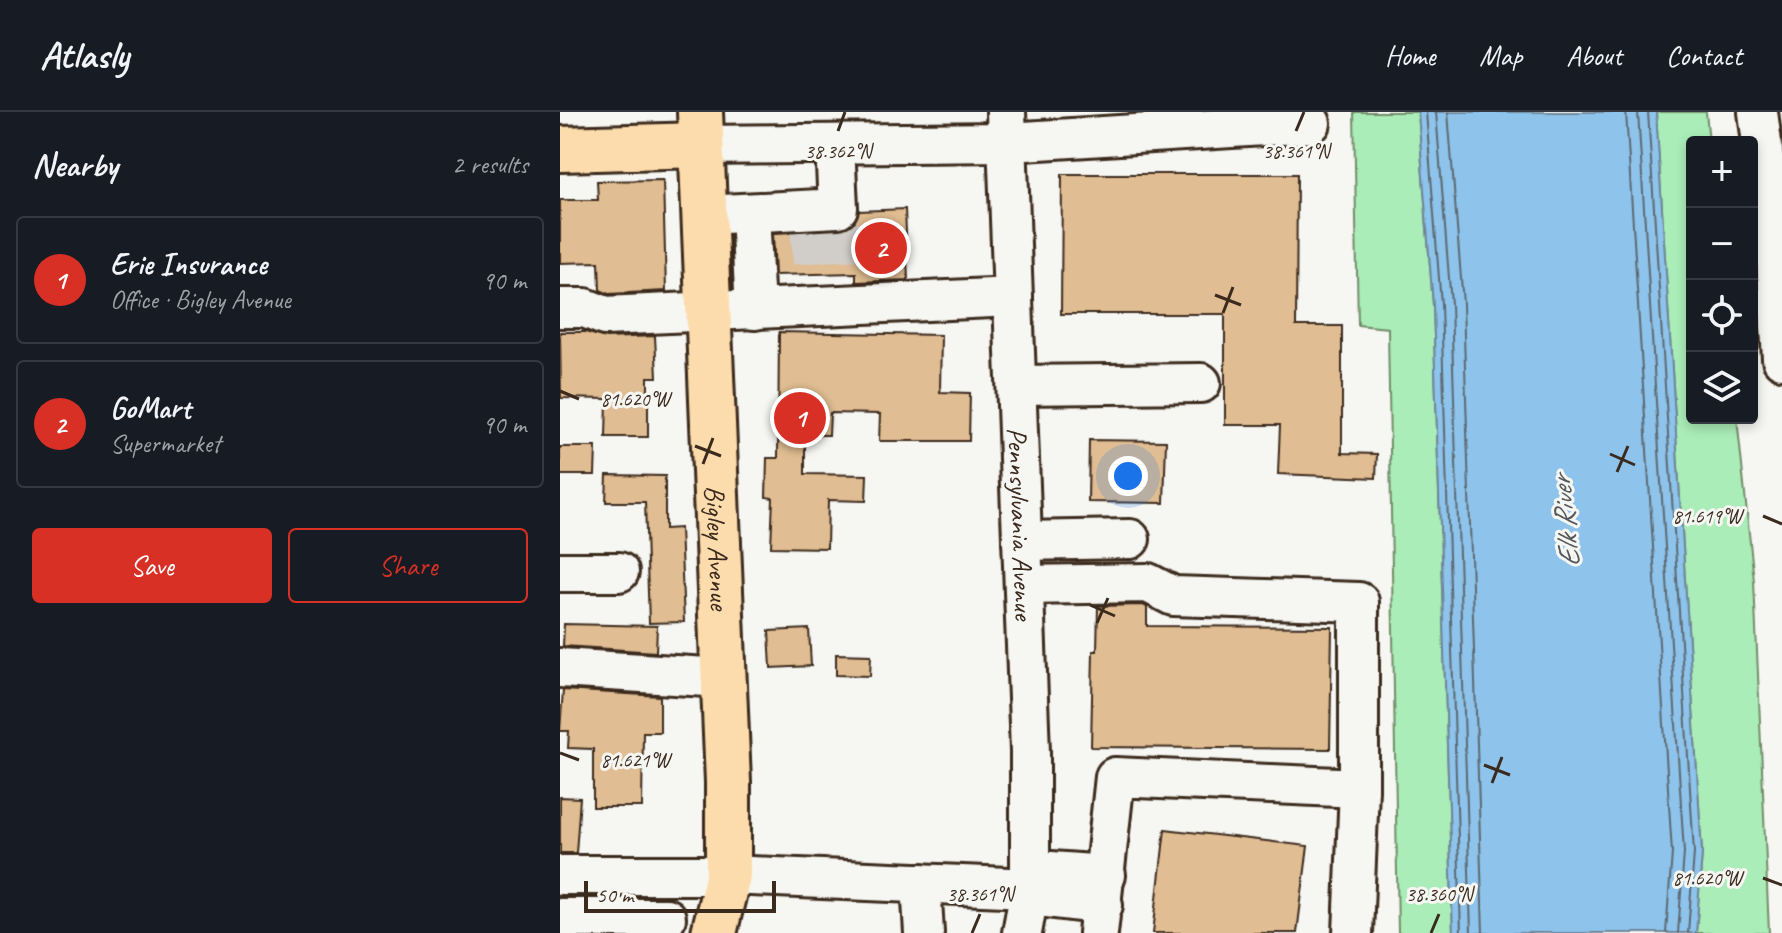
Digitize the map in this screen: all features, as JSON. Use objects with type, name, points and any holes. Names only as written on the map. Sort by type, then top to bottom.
[{"type":"main road","points":[[560,149],[700,128]]},
{"type":"main road","name":"Bigley Avenue","points":[[700,128],[724,678],[728,875],[714,933]]},
{"type":"street","points":[[1758,112],[1775,244],[1782,359]]},
{"type":"street","points":[[700,128],[835,144],[1007,127],[1311,123]]},
{"type":"street","name":"Pennsylvania Avenue","points":[[1007,127],[1024,585],[1030,888],[1022,933]]},
{"type":"street","points":[[704,215],[750,213],[823,217],[835,144]]},
{"type":"street","points":[[750,213],[755,310]]},
{"type":"street","points":[[560,308],[585,308],[605,316],[755,310],[827,290],[1013,297]]},
{"type":"street","points":[[1017,385],[1201,383]]},
{"type":"street","points":[[1022,541],[1130,539]]},
{"type":"street","points":[[560,572],[619,572]]},
{"type":"street","points":[[1024,585],[1148,583],[1173,596],[1359,602],[1359,788],[1353,933]]},
{"type":"street","points":[[560,668],[724,678]]},
{"type":"street","points":[[560,875],[728,875],[1030,888],[1051,871],[1102,904],[1115,777],[1359,788]]},
{"type":"street","points":[[921,883],[924,933]]},
{"type":"street","points":[[560,918],[666,918]]},
{"type":"green space","points":[[1354,112],[1418,112],[1433,305],[1453,933],[1398,933],[1388,328],[1358,325]]},
{"type":"green space","points":[[1656,112],[1706,112],[1708,136],[1686,136],[1686,424],[1738,424],[1754,581],[1769,933],[1696,933],[1702,853]]},
{"type":"water","name":"Elk River","points":[[1418,112],[1656,112],[1702,853],[1696,933],[1453,933],[1433,305]]},
{"type":"building","points":[[1062,174],[1297,174],[1296,326],[1342,326],[1342,453],[1377,454],[1376,478],[1278,474],[1280,425],[1225,425],[1225,314],[1061,314]]},
{"type":"building","points":[[663,180],[666,291],[609,294],[600,290],[599,262],[560,263],[560,200],[598,200],[597,181]]},
{"type":"building","points":[[905,209],[908,280],[856,282],[856,273],[775,275],[773,233],[839,230],[854,223],[859,211]]},
{"type":"building","points":[[560,332],[585,332],[606,338],[655,336],[657,377],[648,377],[648,437],[606,437],[607,399],[561,398]]},
{"type":"building","points":[[779,332],[941,335],[940,392],[970,393],[969,441],[879,441],[880,414],[830,413],[829,435],[805,435],[805,474],[867,475],[866,501],[828,500],[827,548],[771,547],[773,498],[766,497],[767,458],[778,458]]},
{"type":"building","points":[[1089,440],[1166,441],[1164,503],[1088,502]]},
{"type":"building","points":[[560,447],[596,447],[595,475],[560,475]]},
{"type":"building","points":[[607,475],[665,476],[665,529],[680,528],[684,622],[649,623],[645,502],[606,502]]},
{"type":"building","points":[[1098,606],[1147,607],[1147,626],[1332,627],[1330,749],[1091,747],[1093,651],[1097,651]]},
{"type":"building","points":[[564,624],[657,626],[656,652],[563,646]]},
{"type":"building","points":[[809,629],[811,666],[771,668],[769,631]]},
{"type":"building","points":[[836,654],[871,655],[870,676],[836,675]]},
{"type":"building","points":[[563,690],[660,696],[660,732],[643,732],[642,807],[593,807],[593,749],[568,748],[569,731],[560,731]]},
{"type":"building","points":[[560,797],[580,798],[576,853],[560,853]]},
{"type":"building","points":[[1165,829],[1308,846],[1297,933],[1153,933]]},
{"type":"tunnel","points":[[839,223],[841,273]]},
{"type":"tunnel","points":[[809,225],[813,274]]},
{"type":"place","name":"GoMart","points":[[881,248]]},
{"type":"place","name":"Erie Insurance","points":[[800,418]]}]
